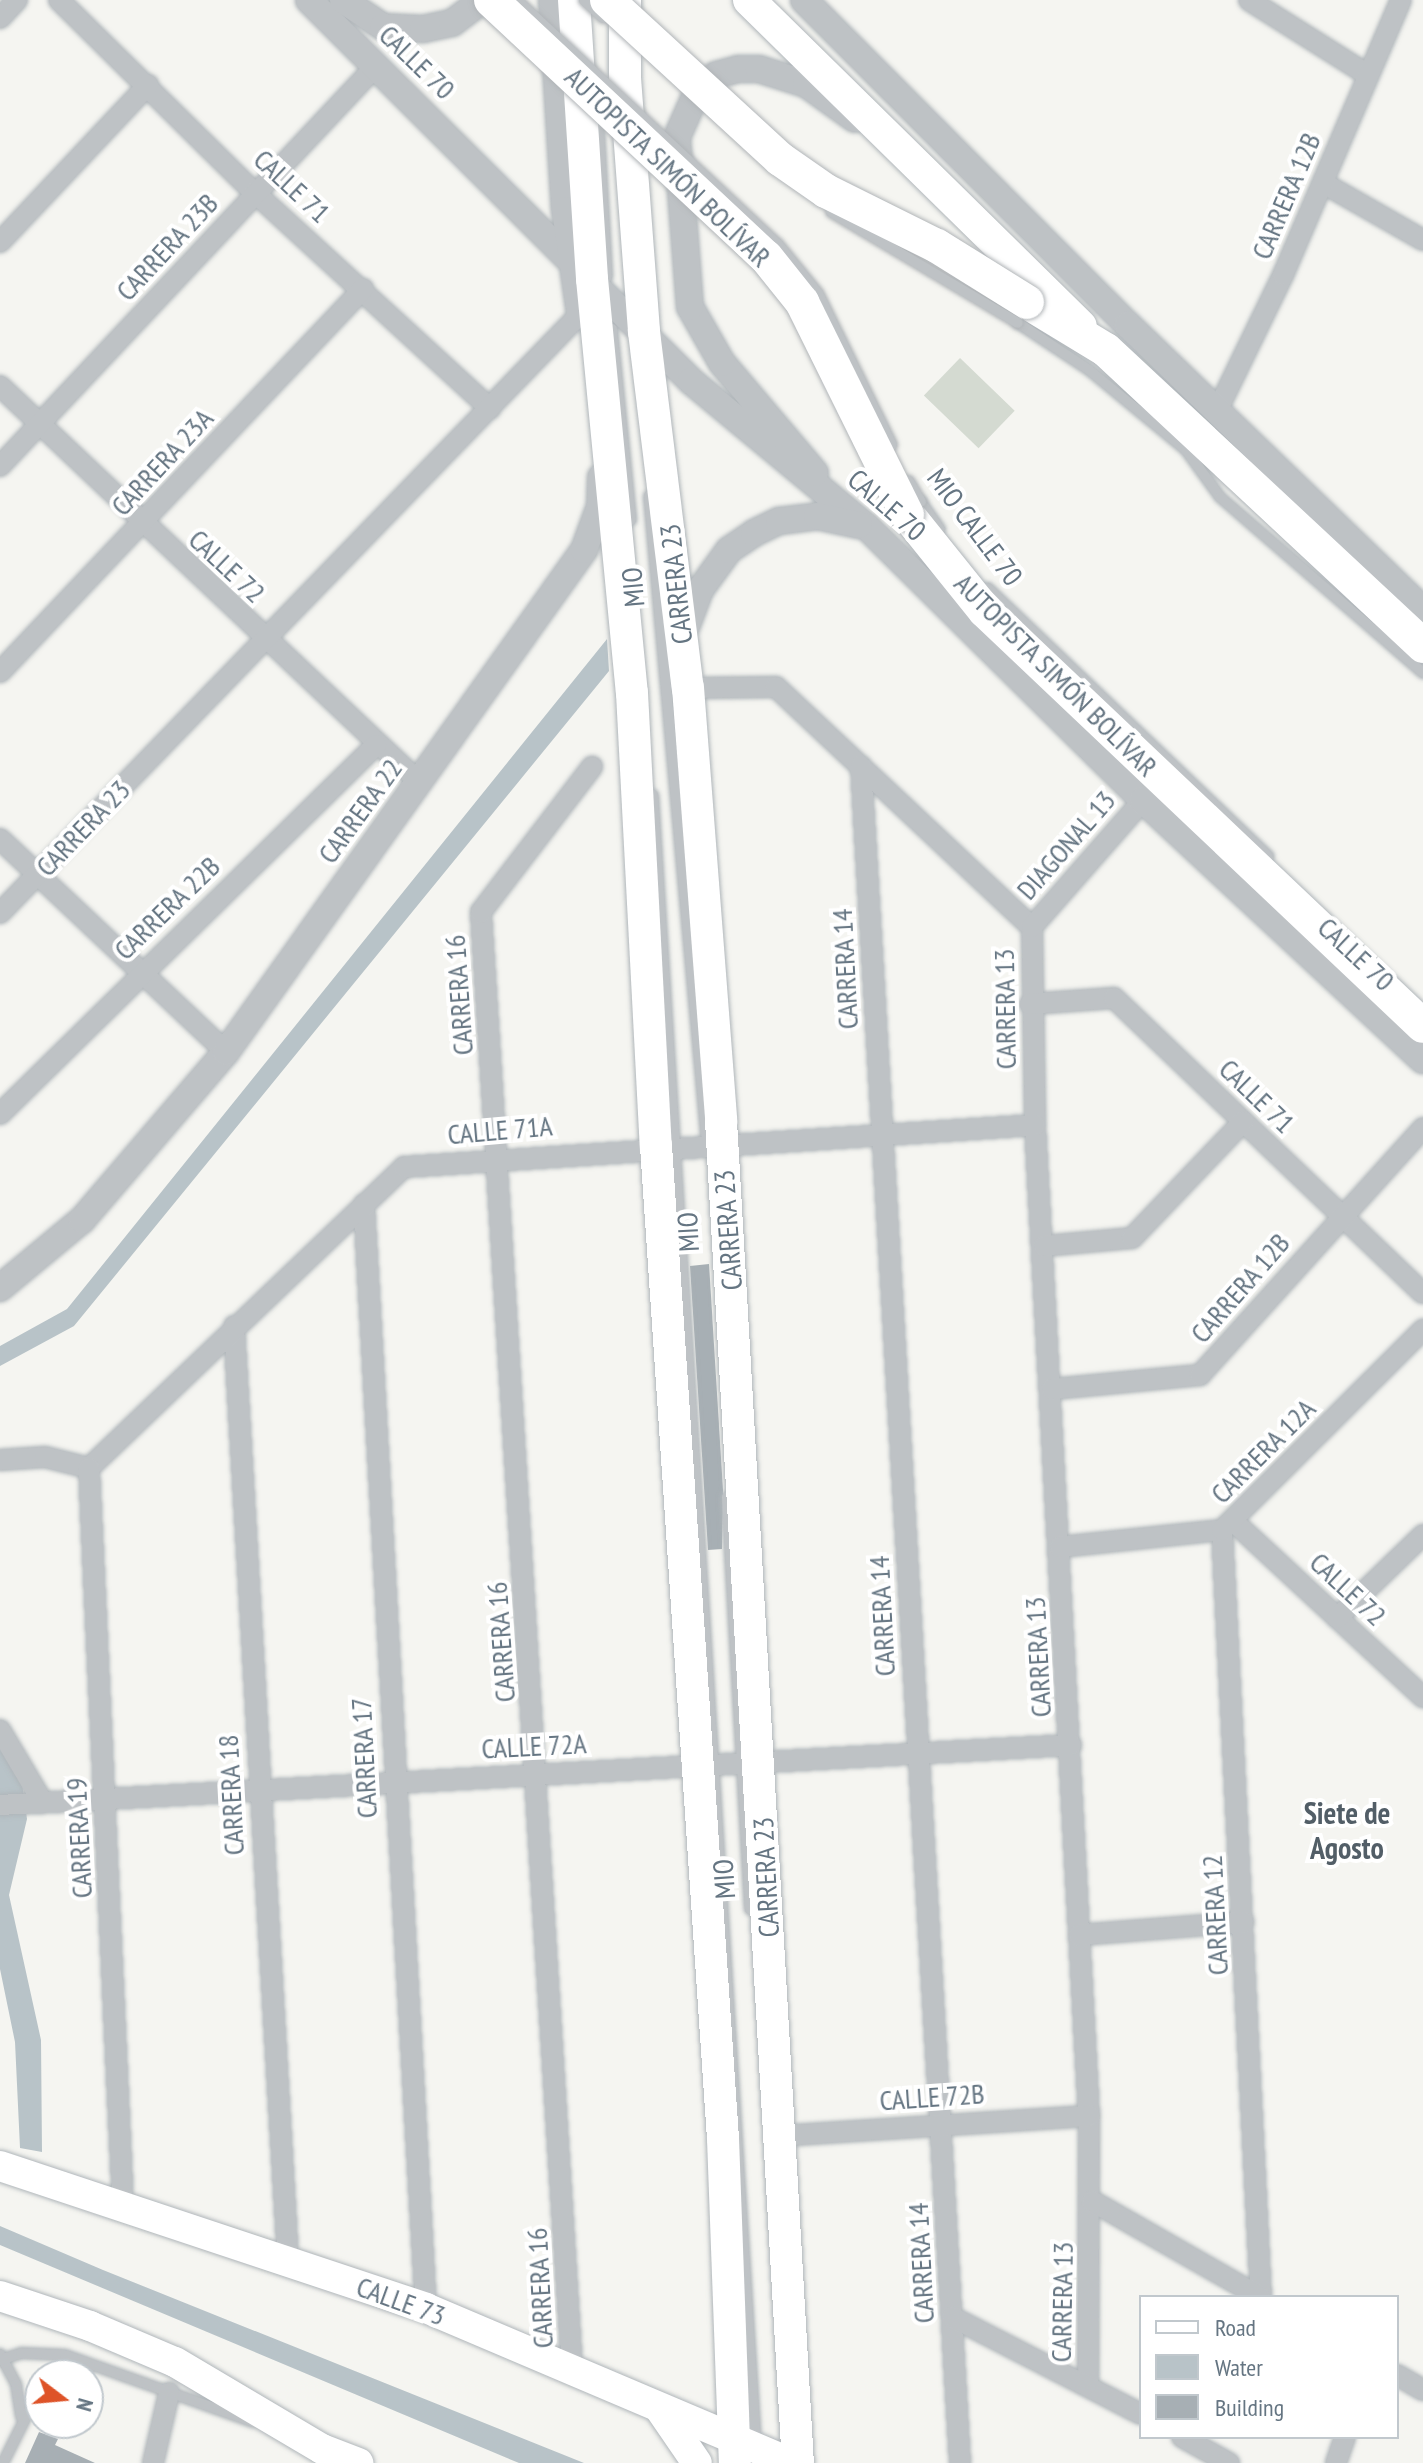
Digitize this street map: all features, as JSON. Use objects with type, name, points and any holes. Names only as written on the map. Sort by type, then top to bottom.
[{"type":"highway","name":"AUTOPISTA SIMÓN BOLÍVAR","points":[[491,0],[766,257],[802,302],[914,508],[965,588],[1091,716],[1423,1026]]},
{"type":"highway","points":[[608,0],[780,159],[826,191],[937,246],[1023,312],[1106,350],[1195,438],[1379,600],[1423,646]]},
{"type":"highway","points":[[1025,650],[1045,701],[1091,716]]},
{"type":"main road","points":[[574,0],[594,297]]},
{"type":"main road","name":"CARRERA 23","points":[[625,0],[625,78],[638,326],[688,688],[712,1147],[751,1762],[779,2136],[765,2456]]},
{"type":"main road","points":[[749,0],[1106,350]]},
{"type":"main road","name":"CARRERA 23","points":[[594,297],[632,693],[668,1146],[708,1765],[723,2139],[765,2456]]},
{"type":"main road","name":"CALLE 73","points":[[0,2166],[426,2308],[572,2368],[765,2456]]},
{"type":"main road","points":[[0,2296],[90,2326],[175,2362],[317,2452],[358,2463]]},
{"type":"main road","points":[[657,2406],[691,2451]]},
{"type":"street","points":[[0,18],[17,0]]},
{"type":"street","name":"CALLE 71","points":[[59,0],[255,193],[490,408]]},
{"type":"street","name":"CALLE 70","points":[[309,0],[570,256],[594,297],[638,326],[691,381],[867,527],[1143,800],[1423,1060]]},
{"type":"street","points":[[343,0],[383,27],[423,29],[452,23],[483,0]]},
{"type":"street","name":"CARRERA 23","points":[[0,913],[594,297],[570,256],[552,0]]},
{"type":"street","points":[[804,0],[1217,411],[1423,610]]},
{"type":"street","points":[[1249,0],[1368,75]]},
{"type":"street","name":"CARRERA 12B","points":[[1217,411],[1323,183],[1401,0]]},
{"type":"street","name":"CARRERA 23B","points":[[0,466],[375,67]]},
{"type":"street","points":[[837,503],[722,363],[697,324],[690,307],[677,137],[692,98],[716,75],[759,69],[806,84],[909,159]]},
{"type":"street","points":[[0,242],[148,85]]},
{"type":"street","points":[[1323,183],[1423,240]]},
{"type":"street","name":"CARRERA 23A","points":[[0,672],[363,289]]},
{"type":"street","name":"CARRERA 22","points":[[0,1288],[82,1220],[226,1052],[420,783],[594,531],[601,476],[594,297]]},
{"type":"street","name":"CALLE 72","points":[[0,386],[142,525],[420,783]]},
{"type":"street","points":[[1195,438],[1217,411]]},
{"type":"street","points":[[682,638],[700,590],[729,550],[754,533],[779,521],[817,516],[867,527]]},
{"type":"street","points":[[688,688],[776,687],[1032,927]]},
{"type":"street","name":"CARRERA 22B","points":[[0,1114],[141,972],[376,745]]},
{"type":"street","name":"CARRERA 14","points":[[861,766],[960,2463]]},
{"type":"street","name":"CARRERA 16","points":[[572,2368],[500,1157],[481,912],[592,767]]},
{"type":"street","name":"DIAGONAL 13","points":[[1032,927],[1143,800]]},
{"type":"street","points":[[0,839],[226,1052]]},
{"type":"street","name":"CARRERA 13","points":[[1032,927],[1030,1004],[1035,1125],[1052,1389],[1089,2116],[1092,2201],[1088,2384]]},
{"type":"street","name":"CALLE 71","points":[[1030,1004],[1114,998],[1423,1293]]},
{"type":"street","points":[[1044,1246],[1132,1238],[1243,1122]]},
{"type":"street","name":"CALLE 71A","points":[[89,1468],[234,1326],[404,1167],[500,1157],[668,1146],[712,1147],[882,1133],[1035,1125]]},
{"type":"street","name":"CARRERA 12B","points":[[1052,1389],[1200,1375],[1342,1214],[1423,1128]]},
{"type":"street","name":"CARRERA 17","points":[[364,1204],[394,1782],[426,2308]]},
{"type":"street","name":"CARRERA 18","points":[[234,1326],[258,1790],[288,2261]]},
{"type":"street","name":"CARRERA 12A","points":[[1060,1547],[1228,1526],[1423,1330]]},
{"type":"street","points":[[0,1460],[45,1457],[89,1468]]},
{"type":"street","name":"CARRERA 19","points":[[89,1468],[123,2205]]},
{"type":"street","name":"CALLE 72","points":[[1228,1526],[1337,1618],[1423,1697]]},
{"type":"street","name":"CARRERA 12","points":[[1228,1526],[1261,2295]]},
{"type":"street","points":[[1337,1618],[1423,1535]]},
{"type":"street","points":[[0,1730],[37,1801]]},
{"type":"street","name":"CALLE 72A","points":[[0,1805],[1071,1745]]},
{"type":"street","points":[[1079,1935],[1243,1922]]},
{"type":"street","name":"CALLE 72B","points":[[779,2136],[940,2123],[1089,2116]]},
{"type":"street","points":[[1092,2201],[1257,2295]]},
{"type":"street","points":[[952,2317],[1088,2384],[1139,2413]]},
{"type":"street","points":[[1399,2376],[1423,2390]]},
{"type":"street","points":[[153,2463],[169,2393]]},
{"type":"street","points":[[1186,2439],[1229,2463]]},
{"type":"street","points":[[1336,2463],[1344,2439]]},
{"type":"lane","name":"MIO CALLE 70","points":[[517,0],[778,244],[818,293],[897,457]]},
{"type":"lane","points":[[586,0],[591,32]]},
{"type":"lane","points":[[586,0],[642,54]]},
{"type":"lane","points":[[608,0],[638,326],[644,446]]},
{"type":"lane","name":"MIO","points":[[592,48],[594,297],[633,538]]},
{"type":"lane","points":[[677,86],[700,107]]},
{"type":"lane","points":[[815,203],[1023,312],[1186,450],[1220,497],[1423,673]]},
{"type":"lane","name":"MIO CALLE 70","points":[[903,470],[914,508],[947,539]]},
{"type":"lane","name":"MIO","points":[[647,476],[712,1147]]},
{"type":"lane","name":"MIO CALLE 70","points":[[976,574],[1278,866]]},
{"type":"lane","points":[[643,661],[647,707]]},
{"type":"lane","points":[[652,784],[668,1146]]},
{"type":"lane","name":"MIO","points":[[726,1489],[751,1762],[751,1923]]},
{"type":"lane","points":[[21,2423],[19,2394],[1,2357],[42,2351],[68,2359]]},
{"type":"lane","points":[[104,2370],[317,2452]]},
{"type":"lane","points":[[3,2463],[24,2418]]},
{"type":"shaded area","points":[[960,358],[1015,411],[979,448],[924,395]]},
{"type":"water","points":[[607,639],[609,671],[74,1326],[0,1366],[0,1346],[67,1309]]},
{"type":"water","points":[[0,1739],[21,1776],[27,1819],[9,1895],[41,2040],[42,2152],[20,2148],[15,2042],[0,1969]]},
{"type":"water","points":[[0,2226],[584,2463],[519,2463],[0,2245]]},
{"type":"building","points":[[709,1264],[723,1490],[722,1549],[708,1550],[690,1266]]},
{"type":"building","points":[[36,2439],[58,2439],[55,2445],[95,2463],[25,2463]]},
{"type":"district","name":"Siete de Agosto","points":[[1347,1830]]}]
